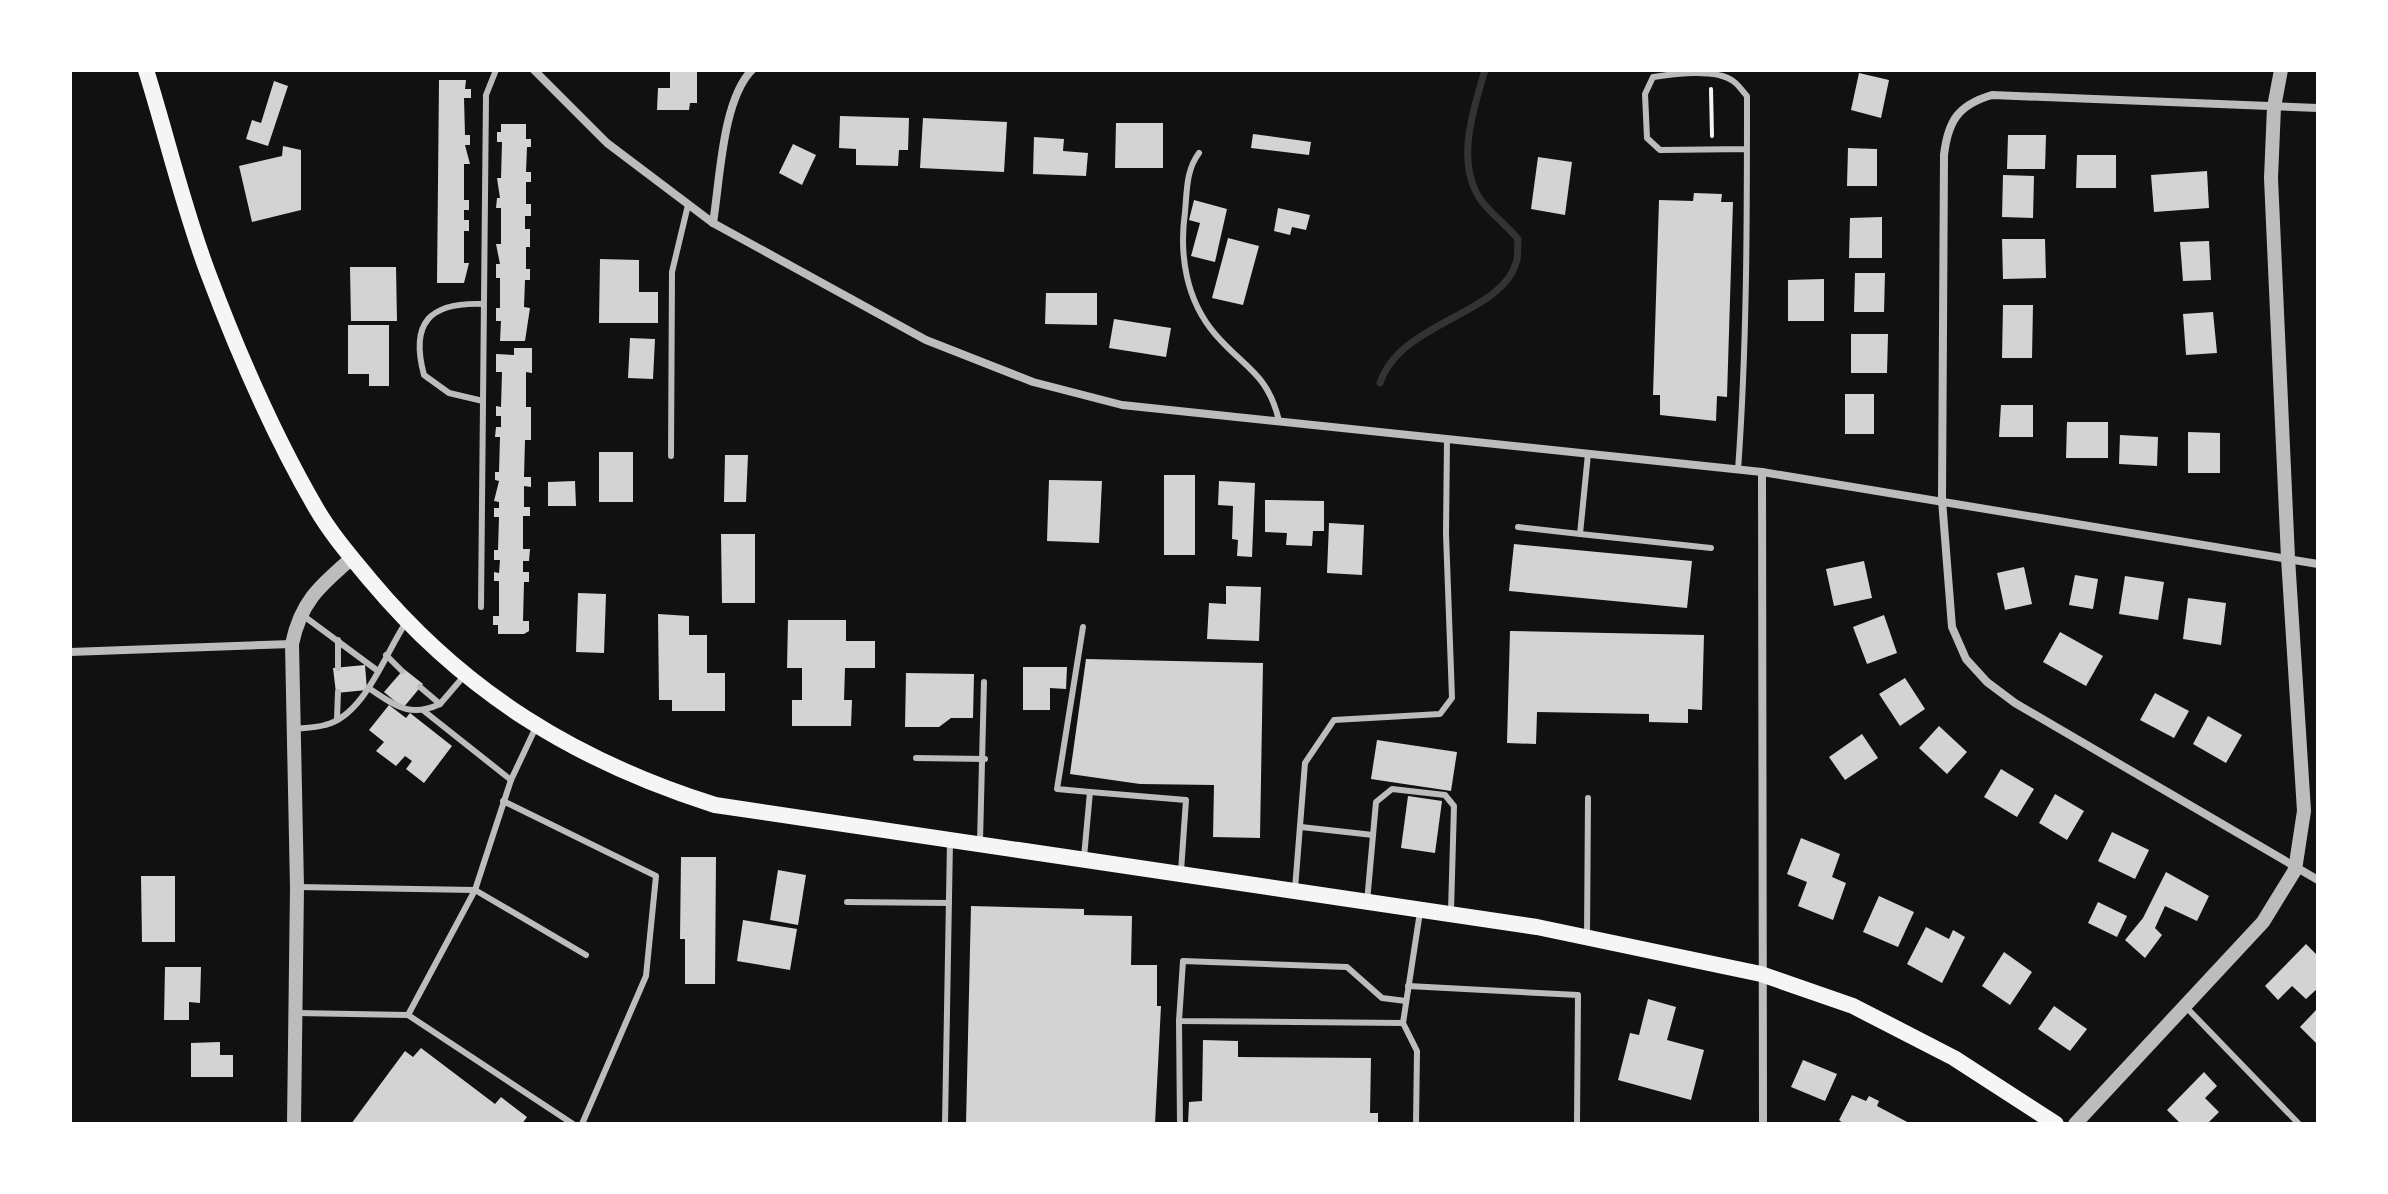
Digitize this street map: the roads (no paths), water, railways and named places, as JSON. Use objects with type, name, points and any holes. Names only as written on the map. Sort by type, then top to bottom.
[{"type":"main road","points":[[146,70],[207,270],[256,391],[317,510],[352,558],[407,621],[464,676],[536,727],[661,788],[715,805],[1451,914],[1587,937],[1761,974],[1853,1006],[1954,1058],[2056,1124]]},
{"type":"street","points":[[534,70],[607,143],[713,223],[926,340],[1033,382],[1122,405],[1762,472],[2318,564]]},
{"type":"street","points":[[713,223],[733,101],[742,80],[752,70]]},
{"type":"street","points":[[2075,1124],[2263,922],[2295,870],[2304,811],[2288,558],[2271,178],[2274,107],[2281,70]]},
{"type":"street","points":[[2318,108],[1992,95],[1969,102],[1952,119],[1944,155],[1942,500],[1952,627],[1966,659],[1987,682],[2015,703],[2295,870],[2318,880]]},
{"type":"street","points":[[1762,472],[1763,1124]]},
{"type":"street","points":[[294,1124],[297,887],[292,644],[300,614],[318,589],[352,558]]},
{"type":"street","points":[[70,652],[292,644]]},
{"type":"lane","points":[[481,607],[486,95],[496,70]]},
{"type":"lane","points":[[1738,470],[1744,389],[1747,149],[1747,96],[1732,80],[1677,73],[1653,77],[1645,94],[1647,138],[1660,150],[1747,149]]},
{"type":"lane","points":[[1199,153],[1191,164],[1183,225],[1184,270],[1195,304],[1215,334],[1273,394],[1279,421]]},
{"type":"lane","points":[[671,456],[672,272],[688,205]]},
{"type":"lane","points":[[483,304],[456,303],[428,317],[416,345],[424,375],[449,393],[483,401]]},
{"type":"lane","points":[[1295,891],[1305,763],[1334,720],[1440,714],[1452,698],[1446,534],[1447,439]]},
{"type":"lane","points":[[1580,534],[1588,454]]},
{"type":"lane","points":[[1518,527],[1711,548]]},
{"type":"lane","points":[[300,614],[378,671]]},
{"type":"lane","points":[[294,729],[328,725],[370,689],[407,621]]},
{"type":"lane","points":[[1083,627],[1057,789],[1186,800],[1180,874]]},
{"type":"lane","points":[[338,640],[338,668]]},
{"type":"lane","points":[[386,655],[402,671]]},
{"type":"lane","points":[[370,689],[404,711],[424,711],[440,704],[464,676]]},
{"type":"lane","points":[[980,845],[985,759],[984,682]]},
{"type":"lane","points":[[420,687],[440,704]]},
{"type":"lane","points":[[337,719],[338,692]]},
{"type":"lane","points":[[424,711],[511,780]]},
{"type":"lane","points":[[408,1015],[475,890],[503,801],[536,727]]},
{"type":"lane","points":[[916,758],[985,759]]},
{"type":"lane","points":[[1367,902],[1376,802],[1392,789],[1445,795],[1454,806],[1451,914]]},
{"type":"lane","points":[[1084,861],[1090,792]]},
{"type":"lane","points":[[1587,937],[1588,798]]},
{"type":"lane","points":[[503,801],[656,876],[646,976],[582,1124]]},
{"type":"lane","points":[[1301,827],[1373,835]]},
{"type":"lane","points":[[945,1124],[950,841]]},
{"type":"lane","points":[[297,887],[475,890],[586,955]]},
{"type":"lane","points":[[847,902],[949,903]]},
{"type":"lane","points":[[1416,1124],[1417,1051],[1403,1023],[1421,910]]},
{"type":"lane","points":[[1180,1124],[1179,1021],[1183,961],[1347,967],[1382,998],[1406,1001]]},
{"type":"lane","points":[[1408,986],[1578,995],[1577,1124]]},
{"type":"lane","points":[[2185,1006],[2299,1124]]},
{"type":"lane","points":[[296,1013],[408,1015],[573,1124]]},
{"type":"lane","points":[[1179,1021],[1403,1023]]},
{"type":"waterway","points":[[1380,383],[1391,362],[1408,345],[1491,295],[1507,281],[1516,263],[1518,239],[1483,203],[1469,172],[1471,120],[1485,70]]}]
